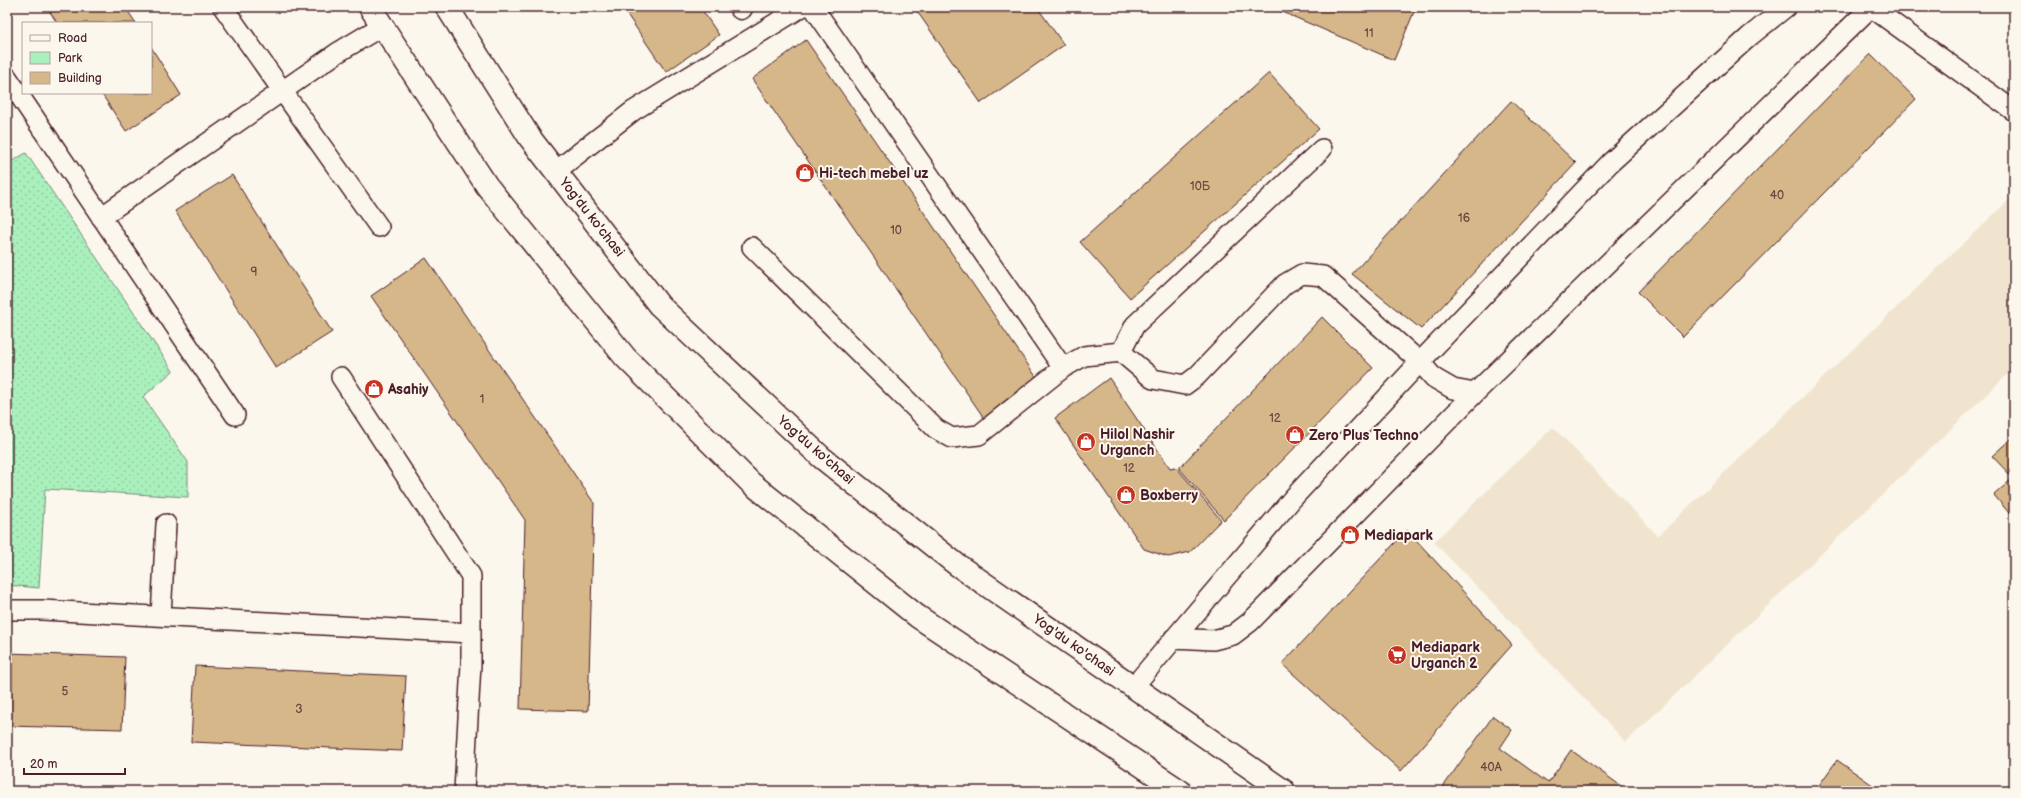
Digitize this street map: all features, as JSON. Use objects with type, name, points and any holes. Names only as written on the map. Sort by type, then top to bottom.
[{"type":"main road","points":[[370,7],[496,198],[625,357],[751,483],[917,616],[1180,791]]},
{"type":"main road","name":"Yog'du ko'chasi","points":[[447,7],[530,138],[659,305],[821,457],[956,564],[1284,791]]},
{"type":"lane","points":[[223,7],[378,227]]},
{"type":"lane","points":[[556,171],[633,111],[802,7]]},
{"type":"lane","points":[[813,7],[1063,368]]},
{"type":"lane","points":[[1134,686],[1293,498],[1420,362],[1610,163],[1750,36],[1786,7]]},
{"type":"lane","points":[[1174,638],[1213,640],[1233,635],[1250,622],[1475,393],[1871,7],[2014,111]]},
{"type":"lane","points":[[100,217],[337,53],[382,26]]},
{"type":"lane","points":[[7,77],[235,415]]},
{"type":"lane","points":[[1121,352],[1135,325],[1322,149]]},
{"type":"lane","points":[[752,247],[936,429],[952,438],[979,435],[1063,368],[1084,356],[1121,352],[1153,379],[1185,384],[1197,376],[1285,284],[1302,274],[1323,276],[1420,362],[1434,378],[1453,389],[1475,393]]},
{"type":"lane","points":[[341,376],[471,576],[471,664],[464,791]]},
{"type":"lane","points":[[161,616],[166,524]]},
{"type":"lane","points":[[7,610],[42,610],[471,632]]},
{"type":"shaded area","points":[[2014,195],[2014,368],[1626,742],[1434,542],[1553,427],[1658,536]]},
{"type":"green space","points":[[26,153],[173,371],[143,397],[188,462],[188,497],[45,489],[39,588],[7,585],[7,164]]},
{"type":"building","points":[[47,7],[125,7],[135,22],[56,22]]},
{"type":"building","points":[[622,7],[700,7],[719,35],[666,72]]},
{"type":"building","points":[[914,7],[1037,7],[1064,45],[981,103]]},
{"type":"building","points":[[1271,7],[1416,7],[1394,60]]},
{"type":"building","points":[[806,40],[1039,381],[984,418],[752,79]]},
{"type":"building","points":[[152,49],[181,95],[126,131],[102,94],[152,94]]},
{"type":"building","points":[[1870,54],[1916,99],[1683,337],[1638,292]]},
{"type":"building","points":[[1269,73],[1319,129],[1130,298],[1080,242]]},
{"type":"building","points":[[1511,101],[1576,163],[1421,329],[1352,274]]},
{"type":"building","points":[[232,175],[332,332],[276,368],[175,211]]},
{"type":"building","points":[[426,258],[594,503],[588,711],[520,709],[525,520],[371,296]]},
{"type":"building","points":[[1322,317],[1373,368],[1224,520],[1179,468]]},
{"type":"building","points":[[1109,378],[1170,468],[1176,467],[1221,520],[1190,552],[1168,557],[1144,549],[1055,418]]},
{"type":"building","points":[[2014,436],[2014,519],[1994,495],[2013,478],[1992,456]]},
{"type":"building","name":"Mediapark Urganch 2","points":[[1407,530],[1512,645],[1401,771],[1282,664]]},
{"type":"building","points":[[7,653],[125,657],[122,729],[7,726]]},
{"type":"building","points":[[195,666],[406,676],[402,751],[191,742]]},
{"type":"building","points":[[1493,716],[1512,730],[1500,748],[1548,783],[1571,750],[1628,791],[1449,791],[1443,787]]},
{"type":"building","points":[[1837,760],[1881,791],[1815,791]]},
{"type":"place","name":"Hi-tech mebel uz","points":[[805,173]]},
{"type":"place","name":"Asahiy","points":[[374,389]]},
{"type":"place","name":"Zero Plus Techno","points":[[1295,435]]},
{"type":"place","name":"Hilol Nashir Urganch","points":[[1086,442]]},
{"type":"place","name":"Boxberry","points":[[1126,495]]},
{"type":"place","name":"Mediapark","points":[[1350,535]]},
{"type":"place","name":"Mediapark Urganch 2","points":[[1397,655]]}]
